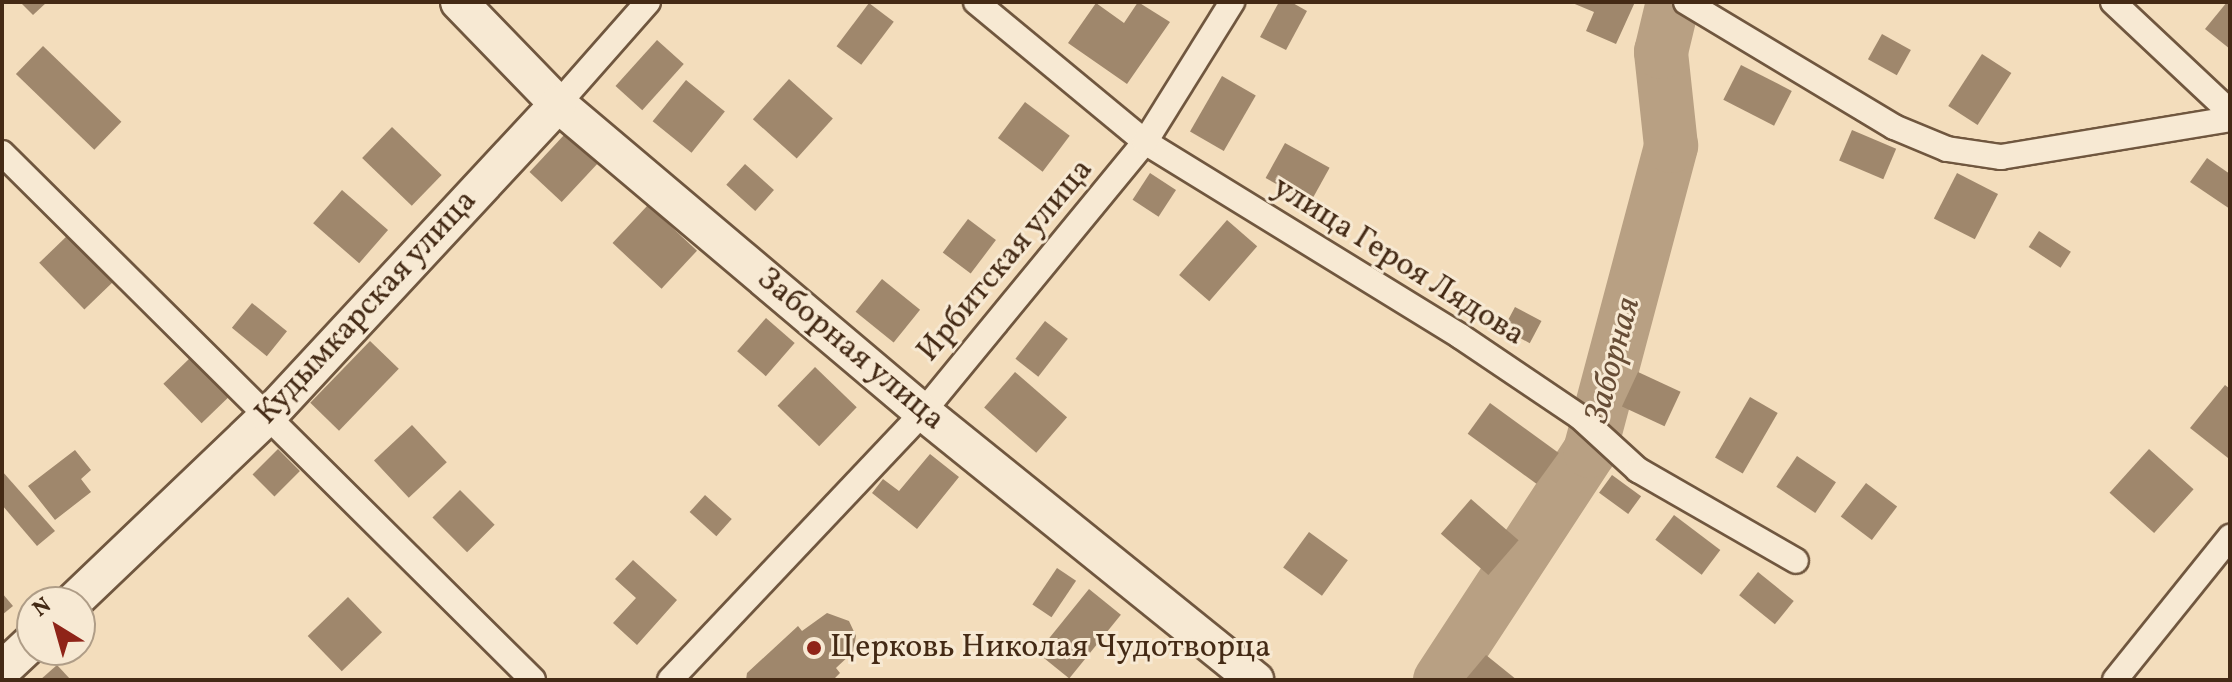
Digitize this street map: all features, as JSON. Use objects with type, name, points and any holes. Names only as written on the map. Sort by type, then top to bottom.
[{"type":"street","name":"Заборная улица","points":[[459,2],[558,104],[923,412],[1255,680]]},
{"type":"street","name":"Кудымкарская улица","points":[[90,586],[269,415],[558,104],[648,2]]},
{"type":"street","name":"улица Героя Лядова","points":[[976,2],[1145,142],[1460,336],[1580,417],[1638,470],[1796,561]]},
{"type":"street","name":"Ирбитская улица","points":[[670,680],[923,412],[1145,142],[1232,2]]},
{"type":"street","points":[[1686,2],[1894,127],[1947,149],[2001,157],[2230,119]]},
{"type":"street","points":[[2113,2],[2230,112]]},
{"type":"street","points":[[2,153],[533,680]]},
{"type":"street","points":[[2115,680],[2230,537]]},
{"type":"building","points":[[20,2],[47,2],[33,15]]},
{"type":"building","points":[[1138,2],[1170,22],[1127,84],[1068,43],[1096,3],[1124,23]]},
{"type":"building","points":[[1279,2],[1291,2],[1307,11],[1286,50],[1260,37]]},
{"type":"building","points":[[1570,2],[1635,2],[1616,44],[1586,31],[1594,12]]},
{"type":"building","points":[[2230,2],[2230,49],[2205,29]]},
{"type":"building","points":[[869,3],[894,22],[861,65],[837,46]]},
{"type":"building","points":[[1882,34],[1911,50],[1897,75],[1868,59]]},
{"type":"building","points":[[657,40],[684,64],[642,110],[616,86]]},
{"type":"building","points":[[43,46],[121,122],[94,150],[16,74]]},
{"type":"building","points":[[1982,54],[2011,73],[1978,125],[1948,106]]},
{"type":"building","points":[[1741,65],[1792,91],[1774,126],[1723,100]]},
{"type":"building","points":[[1222,76],[1256,96],[1224,151],[1190,131]]},
{"type":"building","points":[[789,79],[833,118],[797,159],[753,119]]},
{"type":"building","points":[[686,80],[725,111],[692,153],[653,121]]},
{"type":"building","points":[[1025,102],[1070,136],[1043,172],[998,138]]},
{"type":"building","points":[[392,127],[442,175],[412,206],[362,158]]},
{"type":"building","points":[[1852,130],[1896,149],[1883,179],[1839,160]]},
{"type":"building","points":[[565,134],[597,164],[562,202],[530,172]]},
{"type":"building","points":[[1285,143],[1330,168],[1310,203],[1266,178]]},
{"type":"building","points":[[2207,158],[2230,174],[2230,209],[2190,182]]},
{"type":"building","points":[[745,164],[774,190],[755,211],[726,185]]},
{"type":"building","points":[[1150,173],[1176,190],[1159,217],[1133,200]]},
{"type":"building","points":[[1957,173],[1998,194],[1975,239],[1934,218]]},
{"type":"building","points":[[342,190],[388,230],[359,263],[313,223]]},
{"type":"building","points":[[648,205],[697,251],[662,289],[613,243]]},
{"type":"building","points":[[968,219],[996,240],[971,274],[943,253]]},
{"type":"building","points":[[1227,220],[1257,246],[1209,301],[1179,275]]},
{"type":"building","points":[[2039,231],[2071,252],[2061,268],[2029,247]]},
{"type":"building","points":[[68,235],[113,282],[84,310],[39,263]]},
{"type":"building","points":[[882,279],[920,310],[894,342],[856,312]]},
{"type":"building","points":[[252,303],[287,331],[267,356],[232,328]]},
{"type":"building","points":[[1515,307],[1541,321],[1530,343],[1503,329]]},
{"type":"building","points":[[766,318],[795,343],[766,376],[737,351]]},
{"type":"building","points":[[1045,321],[1068,339],[1038,377],[1015,359]]},
{"type":"building","points":[[370,341],[399,369],[339,431],[310,403]]},
{"type":"building","points":[[190,358],[228,398],[202,423],[163,384]]},
{"type":"building","points":[[815,367],[857,407],[819,446],[777,406]]},
{"type":"building","points":[[1015,372],[1067,417],[1036,453],[984,407]]},
{"type":"building","points":[[1638,372],[1681,392],[1665,426],[1622,406]]},
{"type":"building","points":[[2225,385],[2230,389],[2228,458],[2190,428]]},
{"type":"building","points":[[1750,397],[1778,413],[1743,474],[1715,458]]},
{"type":"building","points":[[1490,403],[1559,453],[1536,484],[1468,434]]},
{"type":"building","points":[[412,425],[447,462],[409,498],[374,460]]},
{"type":"building","points":[[278,449],[300,471],[274,496],[253,474]]},
{"type":"building","points":[[2149,449],[2194,489],[2154,533],[2110,493]]},
{"type":"building","points":[[75,450],[91,470],[81,479],[91,492],[55,520],[28,486]]},
{"type":"building","points":[[930,454],[959,477],[917,529],[872,493],[883,479],[899,491]]},
{"type":"building","points":[[1797,456],[1836,482],[1815,513],[1776,487]]},
{"type":"building","points":[[2,471],[55,531],[37,546],[2,505]]},
{"type":"building","points":[[1612,475],[1641,496],[1628,514],[1599,493]]},
{"type":"building","points":[[1866,483],[1897,506],[1872,540],[1841,517]]},
{"type":"building","points":[[460,490],[495,525],[467,552],[432,518]]},
{"type":"building","points":[[705,495],[732,519],[716,536],[690,512]]},
{"type":"building","points":[[1471,499],[1519,540],[1488,575],[1441,534]]},
{"type":"building","points":[[1674,515],[1720,550],[1702,575],[1655,540]]},
{"type":"building","points":[[1309,532],[1348,560],[1322,596],[1283,568]]},
{"type":"building","points":[[633,560],[677,600],[637,645],[613,623],[636,598],[615,579]]},
{"type":"building","points":[[1057,568],[1076,581],[1051,617],[1032,604]]},
{"type":"building","points":[[1758,572],[1794,601],[1775,624],[1739,595]]},
{"type":"building","points":[[1089,589],[1121,615],[1069,679],[1037,653]]},
{"type":"building","points":[[2,593],[13,606],[2,615]]},
{"type":"building","points":[[348,597],[382,632],[342,671],[308,636]]},
{"type":"building","name":"Церковь Николая Чудотворца","points":[[827,613],[849,621],[856,636],[853,652],[836,668],[840,673],[833,680],[746,680],[747,673],[798,626],[802,631]]},
{"type":"building","points":[[1486,655],[1517,680],[1465,680]]},
{"type":"building","points":[[58,666],[71,680],[40,680]]},
{"type":"waterway","name":"Заборная","points":[[1440,680],[1590,451],[1671,146],[1661,52],[1673,2]]},
{"type":"place","name":"Церковь Николая Чудотворца","points":[[814,648]]}]
